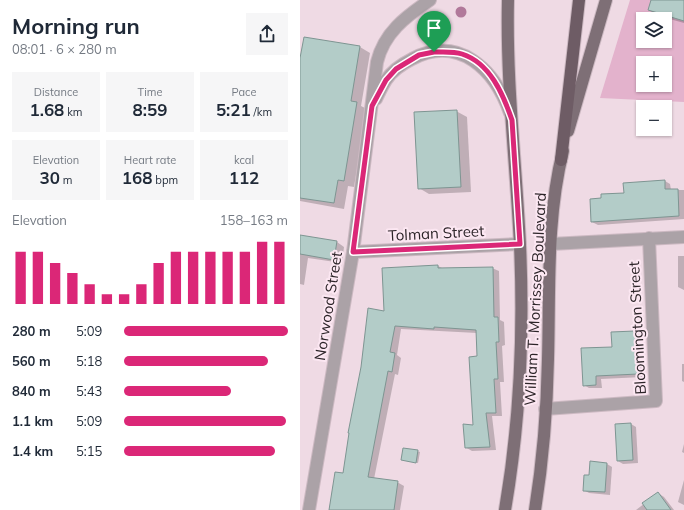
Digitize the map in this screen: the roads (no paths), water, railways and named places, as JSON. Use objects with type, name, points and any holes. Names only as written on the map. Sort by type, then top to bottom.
[{"type":"highway","points":[[561,160],[579,0]]},
{"type":"main road","name":"William T. Morrissey Boulevard","points":[[506,510],[515,437],[521,368],[522,307],[520,244],[507,39],[508,0]]},
{"type":"main road","name":"William T. Morrissey Boulevard","points":[[535,510],[541,471],[548,360],[552,215],[561,160],[606,0]]},
{"type":"street","name":"Norwood Street","points":[[309,510],[353,252],[372,106],[376,62],[380,48],[387,36],[399,23],[430,0]]},
{"type":"street","name":"Norwood Street","points":[[372,106],[386,80],[406,62],[419,55],[434,52],[449,52],[461,54],[473,59],[484,68],[500,90],[512,120]]},
{"type":"street","points":[[551,244],[684,237]]},
{"type":"street","name":"Bloomington Street","points":[[545,409],[656,401],[649,238]]},
{"type":"street","name":"Tolman Street","points":[[353,252],[520,244]]}]
